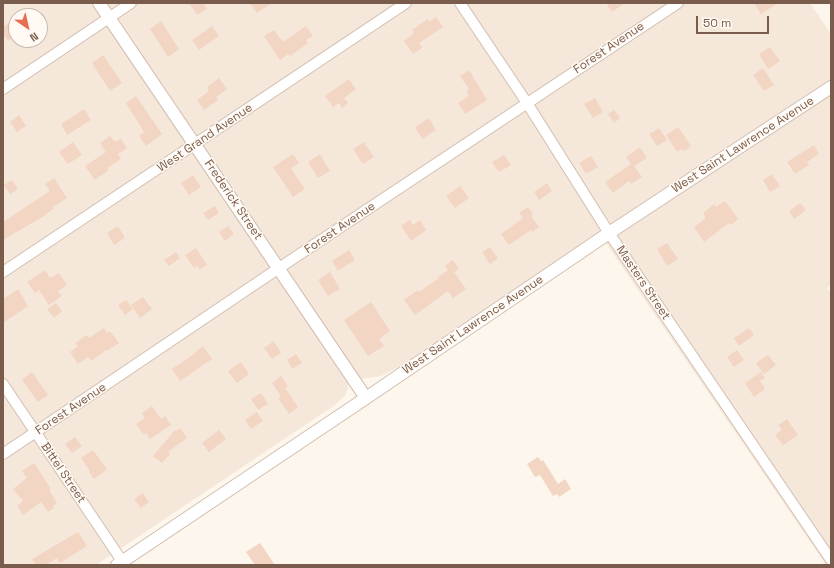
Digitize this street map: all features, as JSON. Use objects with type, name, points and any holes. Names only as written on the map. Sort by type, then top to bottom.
[{"type":"street","name":"Frederick Street","points":[[99,3],[366,398]]},
{"type":"street","points":[[3,89],[131,3]]},
{"type":"street","name":"West Grand Avenue","points":[[3,272],[406,3]]},
{"type":"street","name":"Masters Street","points":[[460,3],[527,103],[609,233],[831,560]]},
{"type":"street","name":"Forest Avenue","points":[[3,454],[279,268],[678,3]]},
{"type":"street","name":"West Saint Lawrence Avenue","points":[[119,563],[609,233],[831,86]]},
{"type":"street","name":"Bittel Street","points":[[3,384],[36,432],[119,563]]},
{"type":"shaded area","points":[[3,3],[810,3],[831,34],[831,285],[827,288],[831,293],[831,565],[826,565],[599,233],[407,363],[381,376],[361,379],[345,373],[348,380],[348,389],[345,396],[335,405],[96,565],[3,565]]},
{"type":"building","points":[[189,3],[203,3],[207,9],[197,15]]},
{"type":"building","points":[[250,3],[272,3],[257,13]]},
{"type":"building","points":[[606,3],[625,3],[612,12]]},
{"type":"building","points":[[754,3],[778,3],[761,14]]},
{"type":"building","points":[[436,17],[443,27],[419,43],[422,48],[413,54],[404,41],[414,33],[412,30],[428,19],[429,22]]},
{"type":"building","points":[[161,21],[179,49],[168,57],[150,29]]},
{"type":"building","points":[[8,24],[8,41],[3,34],[3,27]]},
{"type":"building","points":[[212,26],[219,36],[199,50],[192,40]]},
{"type":"building","points":[[306,26],[313,36],[306,40],[308,43],[290,56],[288,54],[280,60],[264,36],[274,30],[283,42]]},
{"type":"building","points":[[770,47],[780,61],[768,69],[759,54]]},
{"type":"building","points":[[103,55],[122,83],[110,91],[92,63]]},
{"type":"building","points":[[763,68],[774,85],[764,91],[753,75]]},
{"type":"building","points":[[469,70],[487,100],[465,114],[458,103],[469,96],[466,91],[469,89],[460,76]]},
{"type":"building","points":[[219,78],[227,89],[216,97],[218,100],[204,110],[197,100],[209,91],[207,87]]},
{"type":"building","points":[[349,79],[356,89],[344,98],[348,103],[342,108],[339,103],[333,107],[325,96]]},
{"type":"building","points":[[136,96],[162,134],[146,146],[139,136],[144,132],[126,103]]},
{"type":"building","points":[[595,98],[603,112],[593,118],[584,104]]},
{"type":"building","points":[[84,109],[91,120],[67,135],[61,124]]},
{"type":"building","points":[[614,110],[620,118],[614,123],[608,114]]},
{"type":"building","points":[[19,115],[26,126],[17,132],[10,122]]},
{"type":"building","points":[[429,118],[436,130],[422,139],[415,127]]},
{"type":"building","points":[[678,127],[691,146],[684,151],[682,149],[677,152],[666,135]]},
{"type":"building","points":[[659,128],[667,140],[657,146],[649,134]]},
{"type":"building","points":[[110,136],[115,142],[121,139],[127,148],[118,154],[121,159],[107,168],[109,170],[95,180],[85,166],[106,152],[100,143]]},
{"type":"building","points":[[73,142],[82,155],[68,164],[59,152]]},
{"type":"building","points":[[364,142],[374,157],[363,164],[353,149]]},
{"type":"building","points":[[814,145],[819,154],[807,162],[809,165],[795,174],[787,162]]},
{"type":"building","points":[[640,147],[647,158],[634,166],[642,177],[631,184],[629,181],[613,193],[605,182],[631,164],[626,157]]},
{"type":"building","points":[[293,154],[299,163],[291,168],[305,189],[293,197],[273,167]]},
{"type":"building","points":[[320,154],[330,171],[318,178],[308,162]]},
{"type":"building","points":[[504,155],[511,165],[499,172],[492,162]]},
{"type":"building","points":[[591,156],[598,167],[586,174],[579,163]]},
{"type":"building","points":[[772,174],[780,186],[770,192],[763,180]]},
{"type":"building","points":[[193,175],[201,187],[189,195],[181,183]]},
{"type":"building","points":[[54,178],[67,198],[53,207],[54,208],[44,216],[3,240],[3,222],[50,191],[45,184]]},
{"type":"building","points":[[12,180],[18,189],[10,194],[4,185]]},
{"type":"building","points":[[547,183],[552,191],[539,200],[534,192]]},
{"type":"building","points":[[460,186],[469,198],[455,208],[446,196]]},
{"type":"building","points":[[725,201],[738,219],[731,225],[729,223],[704,242],[694,227],[706,218],[703,213],[714,204],[716,207]]},
{"type":"building","points":[[800,203],[806,210],[794,219],[789,211]]},
{"type":"building","points":[[215,206],[219,213],[208,220],[203,213]]},
{"type":"building","points":[[528,207],[533,214],[531,216],[539,227],[532,232],[531,230],[509,245],[501,234],[523,218],[519,213]]},
{"type":"building","points":[[410,220],[413,225],[420,220],[426,230],[411,241],[401,226]]},
{"type":"building","points":[[118,226],[125,238],[114,245],[107,233]]},
{"type":"building","points":[[228,226],[234,234],[225,241],[219,232]]},
{"type":"building","points":[[667,243],[678,259],[667,266],[657,249]]},
{"type":"building","points":[[490,247],[498,258],[490,264],[482,252]]},
{"type":"building","points":[[196,248],[207,265],[200,269],[197,266],[194,268],[185,255]]},
{"type":"building","points":[[349,250],[355,260],[338,271],[332,261]]},
{"type":"building","points":[[176,252],[180,258],[169,266],[164,260]]},
{"type":"building","points":[[453,260],[459,269],[454,272],[466,289],[453,298],[448,291],[415,315],[404,300],[418,290],[419,292],[439,278],[438,277],[448,270],[445,266]]},
{"type":"building","points":[[45,270],[50,278],[59,273],[67,285],[58,291],[62,296],[49,305],[39,290],[35,293],[27,282]]},
{"type":"building","points":[[330,272],[340,289],[328,296],[318,280]]},
{"type":"building","points":[[18,289],[28,306],[3,323],[3,299]]},
{"type":"building","points":[[143,297],[152,309],[140,318],[131,305]]},
{"type":"building","points":[[126,300],[133,309],[125,315],[118,305]]},
{"type":"building","points":[[371,302],[390,331],[379,339],[384,346],[368,356],[344,320]]},
{"type":"building","points":[[56,303],[62,311],[54,318],[47,309]]},
{"type":"building","points":[[104,328],[107,333],[110,331],[119,343],[91,361],[88,357],[78,364],[70,352],[78,346],[75,343],[87,335],[89,338]]},
{"type":"building","points":[[749,328],[754,335],[739,346],[734,338]]},
{"type":"building","points":[[274,341],[281,353],[272,359],[264,348]]},
{"type":"building","points":[[203,346],[212,359],[180,381],[172,369]]},
{"type":"building","points":[[737,350],[744,360],[734,367],[727,357]]},
{"type":"building","points":[[296,354],[302,363],[292,369],[287,360]]},
{"type":"building","points":[[768,355],[776,365],[764,374],[756,363]]},
{"type":"building","points":[[241,362],[249,374],[237,383],[228,371]]},
{"type":"building","points":[[32,372],[48,395],[38,402],[22,380]]},
{"type":"building","points":[[761,372],[765,378],[760,381],[765,389],[754,397],[745,383]]},
{"type":"building","points":[[281,376],[288,386],[285,388],[298,407],[289,414],[278,398],[281,396],[272,383]]},
{"type":"building","points":[[261,393],[268,404],[258,410],[251,399]]},
{"type":"building","points":[[152,406],[161,419],[165,416],[171,425],[150,439],[146,433],[144,435],[136,424],[145,418],[142,413]]},
{"type":"building","points":[[257,412],[263,421],[251,429],[245,420]]},
{"type":"building","points":[[787,419],[798,435],[783,445],[775,435],[782,430],[778,425]]},
{"type":"building","points":[[180,428],[187,438],[168,452],[170,454],[162,463],[153,456],[175,430],[176,431]]},
{"type":"building","points":[[219,430],[226,439],[209,452],[202,443]]},
{"type":"building","points":[[75,437],[82,446],[72,453],[65,444]]},
{"type":"building","points":[[93,450],[107,469],[94,479],[81,458]]},
{"type":"building","points":[[538,457],[541,461],[543,460],[558,484],[565,479],[571,489],[559,497],[557,494],[553,496],[540,475],[535,477],[527,464]]},
{"type":"building","points":[[34,463],[51,489],[49,490],[57,503],[53,506],[54,508],[48,512],[41,502],[23,515],[17,506],[23,501],[13,489],[27,478],[22,471]]},
{"type":"building","points":[[143,493],[149,502],[141,508],[134,499]]},
{"type":"building","points":[[78,532],[87,546],[60,563],[57,558],[46,565],[36,565],[32,559]]},
{"type":"building","points":[[260,543],[275,565],[255,565],[246,552]]}]
